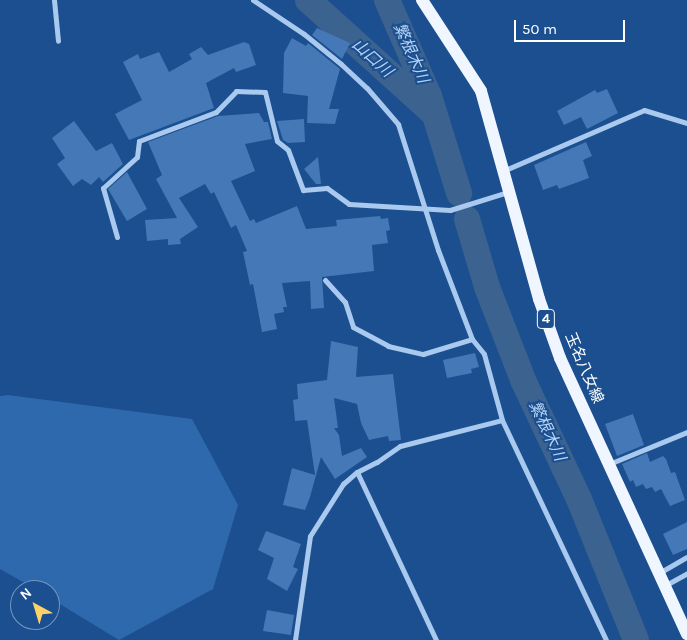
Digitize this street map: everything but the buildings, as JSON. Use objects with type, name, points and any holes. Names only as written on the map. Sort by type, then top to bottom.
[{"type":"main road","name":"玉名八女線","points":[[422,0],[481,91],[508,192],[560,358],[687,634]]},
{"type":"street","points":[[54,0],[58,41]]},
{"type":"street","points":[[253,0],[304,34],[341,64],[367,88],[398,124],[472,339],[484,354],[502,420],[606,640]]},
{"type":"street","points":[[117,237],[103,188],[137,158],[139,141],[216,112],[236,91],[265,92],[277,141],[288,150],[303,190],[327,188],[349,204],[450,210],[508,192]]},
{"type":"street","points":[[502,171],[644,110],[687,123]]},
{"type":"street","points":[[325,280],[345,302],[352,327],[388,346],[423,354],[472,339]]},
{"type":"street","points":[[295,640],[310,536],[343,484],[357,472],[377,462],[400,446],[502,420]]},
{"type":"street","points":[[608,464],[687,432]]},
{"type":"street","points":[[357,472],[436,640]]},
{"type":"street","points":[[658,573],[687,557]]},
{"type":"street","points":[[664,586],[687,573]]},
{"type":"shaded area","points":[[8,395],[192,419],[238,505],[213,589],[119,640],[60,604],[60,580],[19,580],[0,569],[0,396]]},
{"type":"waterway","name":"山口川","points":[[308,0],[434,114]]},
{"type":"waterway","name":"繁根木川","points":[[387,0],[429,96],[459,193]]},
{"type":"waterway","name":"繁根木川","points":[[467,219],[487,287],[523,380],[579,499],[636,640]]}]
